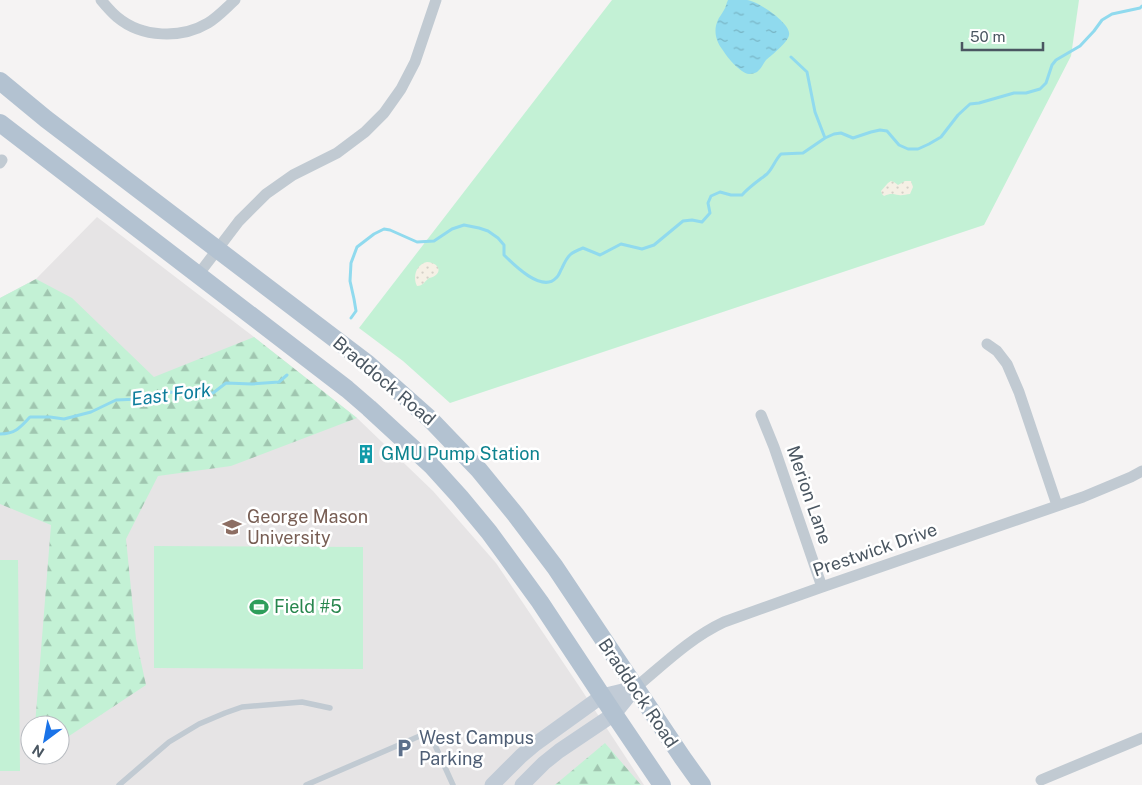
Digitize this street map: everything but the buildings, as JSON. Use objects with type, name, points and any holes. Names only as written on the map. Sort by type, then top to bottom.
[{"type":"main road","name":"Braddock Road","points":[[0,82],[368,364],[430,419],[480,470],[555,567],[702,785]]},
{"type":"main road","name":"Braddock Road","points":[[0,123],[347,389],[431,465],[489,532],[540,602],[662,785]]},
{"type":"street","points":[[101,0],[124,22],[139,29],[166,35],[191,31],[208,23],[235,0]]},
{"type":"street","points":[[198,275],[239,221],[266,194],[293,176],[337,153],[365,132],[384,113],[401,90],[416,62],[436,0]]},
{"type":"street","points":[[987,344],[997,351],[1007,364],[1019,392],[1057,505]]},
{"type":"street","name":"Merion Lane","points":[[761,415],[774,447],[822,587]]},
{"type":"street","name":"Prestwick Drive","points":[[635,688],[693,640],[735,617],[1083,497],[1142,471]]},
{"type":"street","points":[[492,785],[534,745],[602,696],[635,688]]},
{"type":"street","points":[[522,785],[559,750],[614,714],[635,688]]},
{"type":"street","points":[[1041,780],[1142,738]]},
{"type":"lane","points":[[119,785],[169,742],[199,724],[225,712],[242,707],[302,702],[330,708]]},
{"type":"lane","points":[[306,785],[429,732],[453,785]]},
{"type":"shaded area","name":"George Mason University","points":[[97,217],[357,418],[433,491],[496,563],[644,785],[0,785],[0,298],[36,279]]},
{"type":"green space","points":[[612,0],[1079,0],[1071,56],[984,225],[450,403],[403,361],[359,328]]},
{"type":"green space","points":[[36,279],[72,298],[154,377],[254,337],[357,418],[231,466],[158,476],[126,539],[136,639],[146,685],[70,735],[70,715],[36,715],[51,525],[0,504],[0,298]]},
{"type":"green space","name":"Field #5","points":[[154,546],[363,547],[363,669],[154,668]]},
{"type":"green space","points":[[0,560],[18,560],[20,771],[0,771]]},
{"type":"green space","points":[[605,743],[641,785],[555,785],[556,784]]},
{"type":"sand","points":[[891,181],[898,185],[905,181],[911,181],[913,187],[910,194],[890,194],[884,196],[881,191]]},
{"type":"sand","points":[[423,263],[435,264],[438,272],[417,286],[416,271]]},
{"type":"water","points":[[728,0],[747,0],[759,4],[780,19],[789,30],[786,41],[755,73],[745,73],[738,68],[724,52],[717,39],[716,24]]},
{"type":"waterway","name":"East Fork","points":[[351,318],[356,311],[350,281],[351,263],[357,247],[384,229],[417,242],[434,241],[452,229],[464,225],[479,228],[488,231],[498,238],[504,245],[504,255],[521,271],[536,280],[550,282],[558,276],[566,260],[575,251],[583,248],[600,255],[621,244],[642,249],[654,245],[683,221],[702,222],[710,213],[708,203],[711,196],[720,192],[742,195],[767,174],[781,154],[803,153],[834,134],[841,133],[853,138],[880,130],[887,131],[899,145],[908,149],[918,149],[929,144],[941,137],[958,115],[970,104],[1014,93],[1026,93],[1040,89],[1046,83],[1052,65],[1056,60],[1080,46],[1102,20],[1112,14],[1142,6]]},
{"type":"waterway","points":[[791,57],[807,72],[815,112],[825,138]]},
{"type":"waterway","name":"East Fork","points":[[0,434],[14,431],[21,427],[30,417],[64,419],[91,412],[116,400],[139,399],[160,392],[213,393],[226,383],[279,382],[287,375]]},
{"type":"place","name":"GMU Pump Station","points":[[366,454]]},
{"type":"place","name":"George Mason University","points":[[232,527]]},
{"type":"place","name":"Field #5","points":[[259,607]]},
{"type":"place","name":"West Campus Parking","points":[[404,748]]}]
